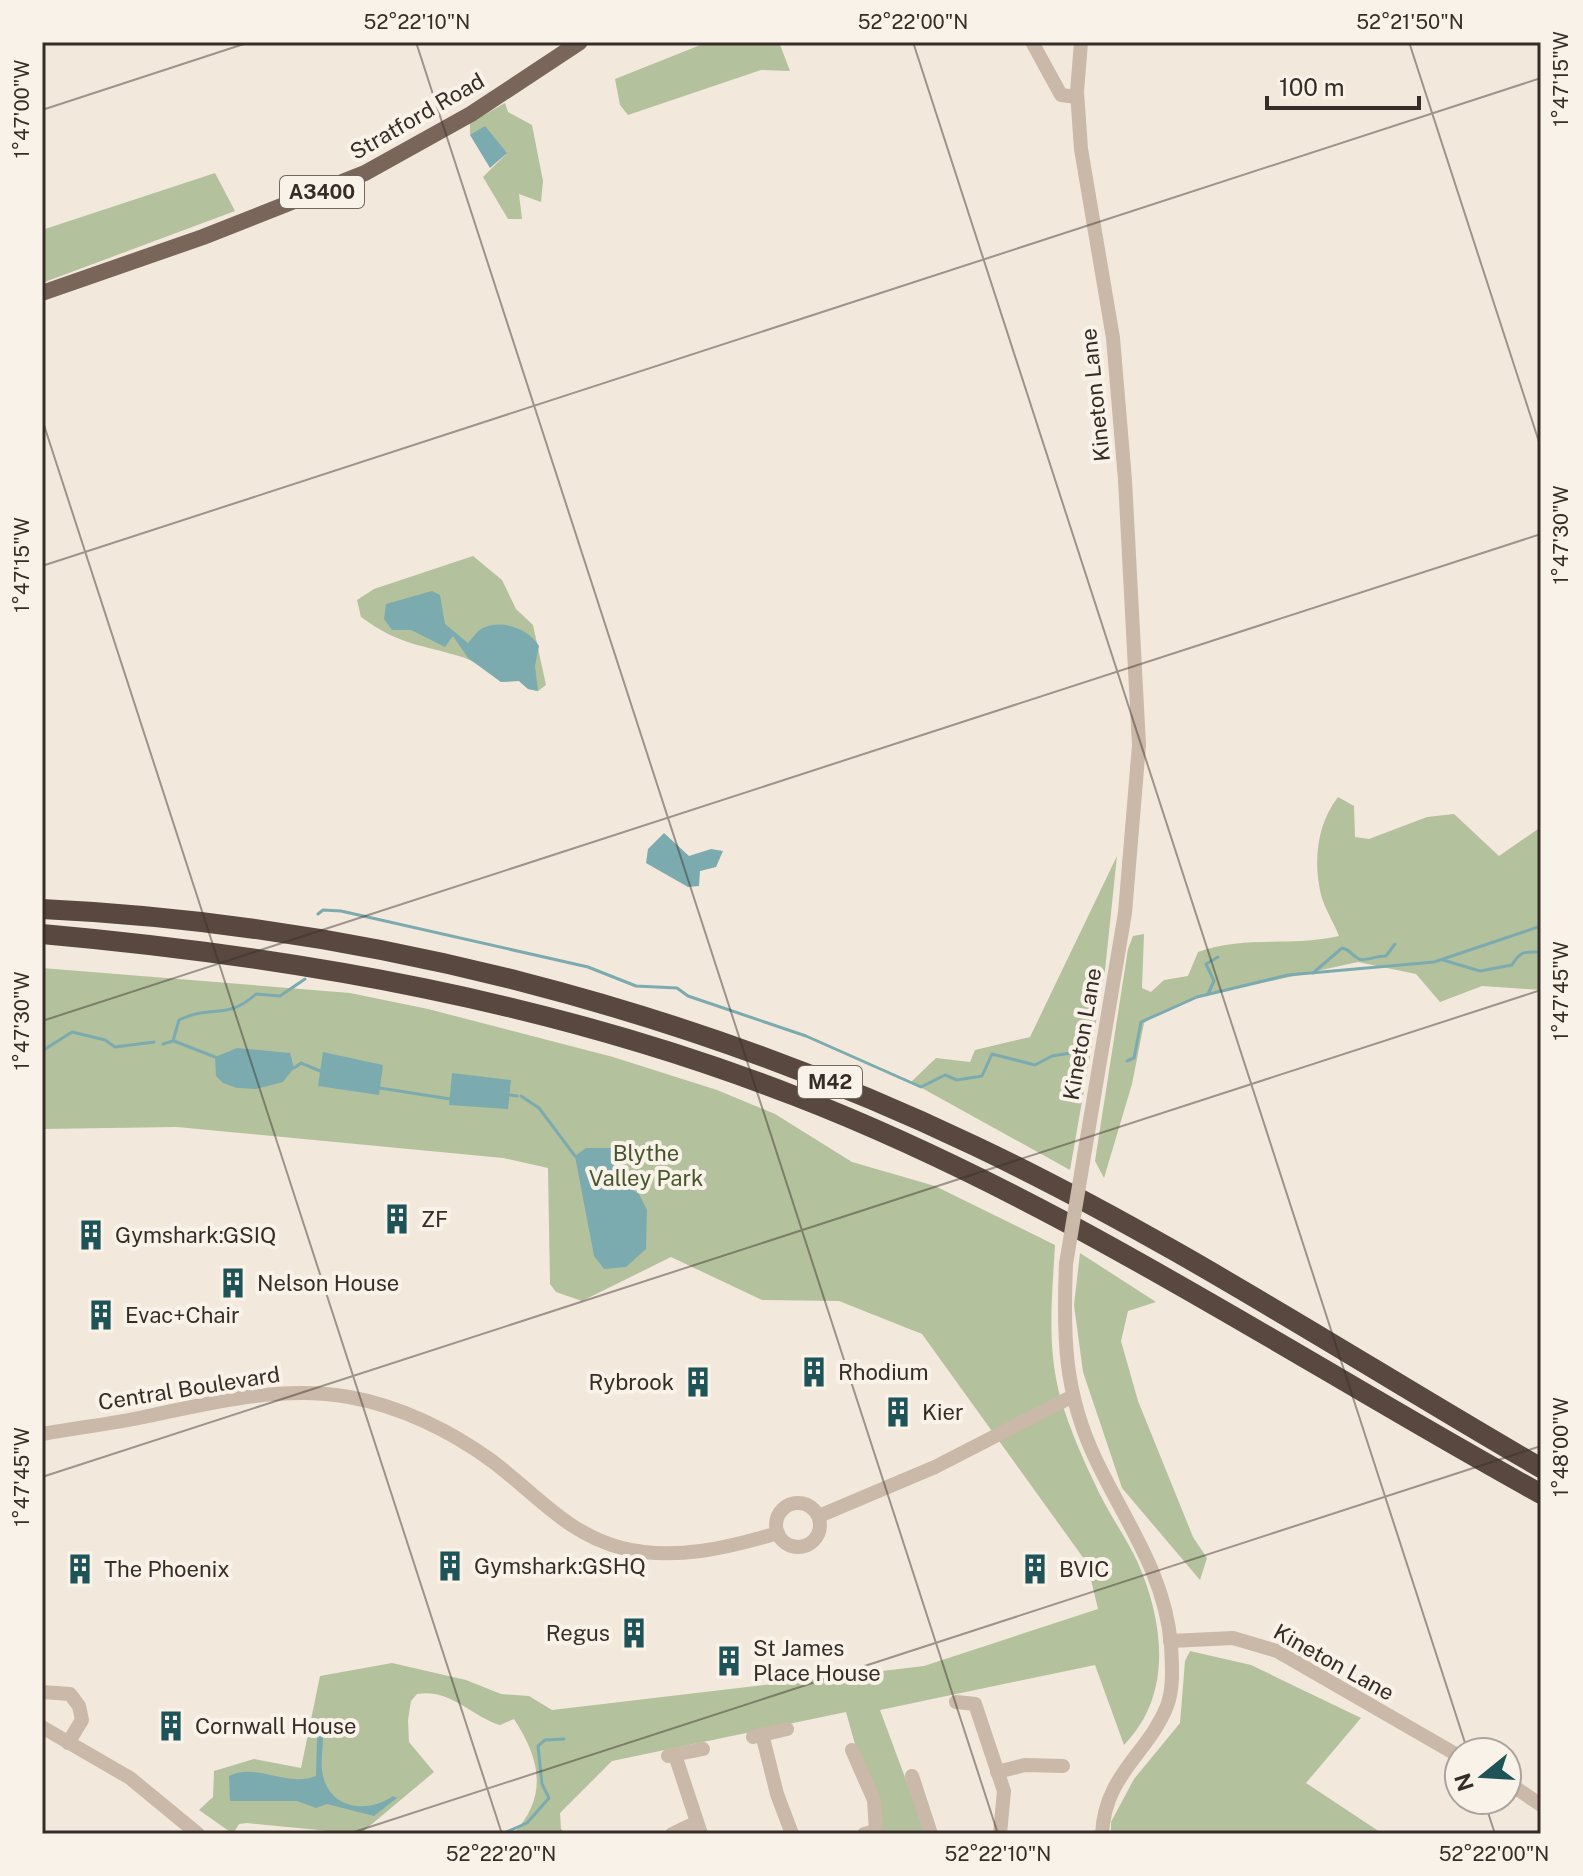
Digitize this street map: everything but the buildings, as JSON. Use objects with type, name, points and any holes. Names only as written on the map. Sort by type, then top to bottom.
[{"type":"highway","name":"M42","points":[[42,909],[147,914],[332,940],[512,979],[675,1027],[829,1082],[975,1146],[1103,1213],[1541,1468]]},
{"type":"highway","name":"M42","points":[[42,934],[263,958],[379,978],[551,1018],[691,1059],[797,1097],[961,1169],[1095,1237],[1541,1494]]},
{"type":"main road","name":"Stratford Road","points":[[42,293],[203,237],[365,173],[471,114],[580,42]]},
{"type":"street","points":[[1032,42],[1061,95],[1077,97]]},
{"type":"street","name":"Kineton Lane","points":[[1081,42],[1077,97],[1084,182],[1113,338],[1125,480],[1139,745],[1125,913],[1066,1264],[1063,1340],[1073,1396],[1096,1459],[1153,1567],[1170,1641],[1233,1638],[1277,1651],[1443,1747]]},
{"type":"street","name":"Central Boulevard","points":[[42,1434],[248,1397],[310,1393],[350,1397],[423,1421],[462,1440],[495,1463],[552,1514],[585,1535],[622,1548],[688,1553],[778,1533]]},
{"type":"street","points":[[819,1516],[935,1467],[1073,1396]]},
{"type":"street","points":[[804,1504],[819,1516],[818,1533],[804,1545],[784,1542],[778,1533],[777,1517],[788,1505],[804,1504]]},
{"type":"street","points":[[1102,1834],[1103,1818],[1113,1788],[1168,1704],[1170,1641]]},
{"type":"street","points":[[42,1692],[70,1694],[79,1706],[82,1720],[68,1743]]},
{"type":"street","points":[[956,1702],[975,1704],[1004,1791],[1000,1834]]},
{"type":"street","points":[[42,1727],[130,1778],[198,1834]]},
{"type":"street","points":[[787,1729],[757,1736],[792,1834]]},
{"type":"street","points":[[672,1834],[698,1829],[672,1755],[703,1749]]},
{"type":"street","points":[[852,1750],[874,1800],[876,1831],[864,1834]]},
{"type":"street","points":[[997,1772],[1025,1765],[1063,1766]]},
{"type":"street","points":[[912,1776],[931,1834]]},
{"type":"street","points":[[1523,1793],[1541,1805]]},
{"type":"green space","points":[[708,42],[779,42],[790,71],[761,70],[628,115],[620,105],[615,79]]},
{"type":"green space","points":[[505,103],[508,112],[532,125],[543,181],[541,202],[519,194],[522,219],[508,219],[483,177],[506,154],[470,135],[470,123]]},
{"type":"green space","points":[[215,173],[235,211],[42,283],[42,230]]},
{"type":"green space","points":[[473,556],[502,580],[516,609],[533,625],[546,685],[538,691],[528,689],[519,681],[501,682],[470,660],[400,639],[361,617],[357,600],[374,589]]},
{"type":"green space","points":[[1338,797],[1354,806],[1355,837],[1369,839],[1427,817],[1454,814],[1499,856],[1541,827],[1541,990],[1482,986],[1440,1002],[1416,974],[1358,962],[1197,997],[1160,1012],[1144,1023],[1132,1084],[1104,1178],[1095,1161],[1128,949],[1133,936],[1144,934],[1142,988],[1151,992],[1164,980],[1188,976],[1198,952],[1233,944],[1339,936],[1321,895],[1317,869],[1321,831]]},
{"type":"green space","points":[[1117,856],[1105,970],[1070,1170],[911,1082],[936,1058],[970,1062],[975,1050],[1030,1037]]},
{"type":"green space","name":"Blythe Valley Park","points":[[42,968],[350,993],[428,1009],[613,1057],[717,1090],[775,1114],[852,1162],[935,1186],[1055,1245],[1052,1344],[1062,1403],[1076,1443],[1099,1492],[1138,1563],[1154,1610],[1158,1634],[1157,1681],[1151,1704],[1140,1725],[1124,1745],[1095,1665],[880,1710],[926,1834],[880,1834],[846,1712],[612,1761],[560,1813],[561,1829],[567,1834],[513,1834],[532,1806],[537,1778],[530,1749],[514,1719],[500,1725],[440,1695],[417,1694],[411,1701],[409,1742],[434,1772],[360,1834],[247,1823],[239,1824],[233,1834],[199,1810],[213,1797],[214,1771],[254,1759],[301,1768],[320,1676],[392,1663],[466,1680],[501,1694],[529,1696],[552,1710],[924,1666],[1098,1609],[1087,1563],[922,1334],[839,1301],[762,1300],[671,1257],[582,1301],[556,1292],[550,1284],[548,1168],[503,1158],[177,1127],[42,1129]]},
{"type":"green space","points":[[1080,1253],[1156,1302],[1128,1311],[1121,1341],[1138,1401],[1193,1537],[1207,1558],[1200,1580],[1122,1488],[1083,1372],[1074,1305]]},
{"type":"green space","points":[[1190,1651],[1251,1665],[1361,1718],[1306,1783],[1383,1834],[1111,1834],[1111,1822],[1134,1779],[1180,1723],[1185,1661]]},
{"type":"water","points":[[485,126],[507,153],[490,168],[470,135]]},
{"type":"water","points":[[432,591],[440,595],[445,624],[468,643],[481,629],[497,625],[521,630],[534,640],[539,646],[535,666],[538,691],[528,689],[519,681],[501,682],[468,658],[453,636],[445,647],[411,630],[392,630],[384,619],[386,604]]},
{"type":"water","points":[[664,833],[689,856],[711,849],[723,851],[716,867],[700,871],[699,886],[688,887],[646,863],[648,849]]},
{"type":"water","points":[[237,1048],[290,1053],[294,1068],[283,1082],[256,1089],[237,1088],[223,1083],[216,1076],[215,1057]]},
{"type":"water","points":[[323,1052],[383,1065],[379,1095],[318,1086]]},
{"type":"water","points":[[452,1073],[511,1080],[508,1109],[449,1105]]},
{"type":"water","points":[[586,1148],[613,1148],[627,1187],[639,1194],[647,1210],[646,1249],[626,1267],[604,1269],[594,1256],[575,1156]]},
{"type":"water","points":[[336,1721],[357,1724],[352,1730],[330,1732],[323,1738],[322,1771],[327,1787],[342,1802],[351,1805],[372,1805],[393,1796],[397,1798],[374,1816],[327,1804],[316,1808],[297,1801],[230,1801],[229,1776],[239,1772],[294,1779],[316,1776],[317,1739],[324,1725]]},
{"type":"waterway","points":[[318,914],[323,910],[341,911],[588,967],[636,986],[677,988],[688,996],[806,1036],[921,1087],[945,1075],[957,1080],[982,1076],[992,1054],[1035,1065],[1052,1056],[1071,1053]]},
{"type":"waterway","points":[[1127,1061],[1134,1058],[1141,1022],[1197,997],[1288,975],[1434,962],[1541,926]]},
{"type":"waterway","points":[[1313,973],[1342,948],[1365,960],[1386,956],[1395,944]]},
{"type":"waterway","points":[[1443,960],[1480,971],[1512,965],[1524,953],[1541,952]]},
{"type":"waterway","points":[[1208,994],[1214,981],[1206,964],[1218,957]]},
{"type":"waterway","points":[[163,1044],[173,1041],[179,1020],[236,1007],[256,994],[280,996],[305,979]]},
{"type":"waterway","points":[[42,1051],[72,1032],[105,1040],[115,1047],[154,1042]]},
{"type":"waterway","points":[[174,1041],[215,1057]]},
{"type":"waterway","points":[[294,1068],[301,1063],[320,1071]]},
{"type":"waterway","points":[[380,1088],[450,1099]]},
{"type":"waterway","points":[[510,1095],[517,1096]]},
{"type":"waterway","points":[[521,1096],[539,1108],[575,1156]]},
{"type":"waterway","points":[[502,1834],[527,1823],[549,1798],[542,1784],[538,1746],[545,1740],[564,1739]]},
{"type":"place","name":"ZF","points":[[397,1219]]},
{"type":"place","name":"Gymshark:GSIQ","points":[[91,1235]]},
{"type":"place","name":"Nelson House","points":[[233,1283]]},
{"type":"place","name":"Evac+Chair","points":[[101,1315]]},
{"type":"place","name":"Rhodium","points":[[814,1372]]},
{"type":"place","name":"Rybrook","points":[[698,1382]]},
{"type":"place","name":"Kier","points":[[898,1412]]},
{"type":"place","name":"Gymshark:GSHQ","points":[[450,1566]]},
{"type":"place","name":"The Phoenix","points":[[80,1569]]},
{"type":"place","name":"BVIC","points":[[1035,1569]]},
{"type":"place","name":"Regus","points":[[634,1633]]},
{"type":"place","name":"St James Place House","points":[[729,1661]]},
{"type":"place","name":"Cornwall House","points":[[171,1726]]}]
